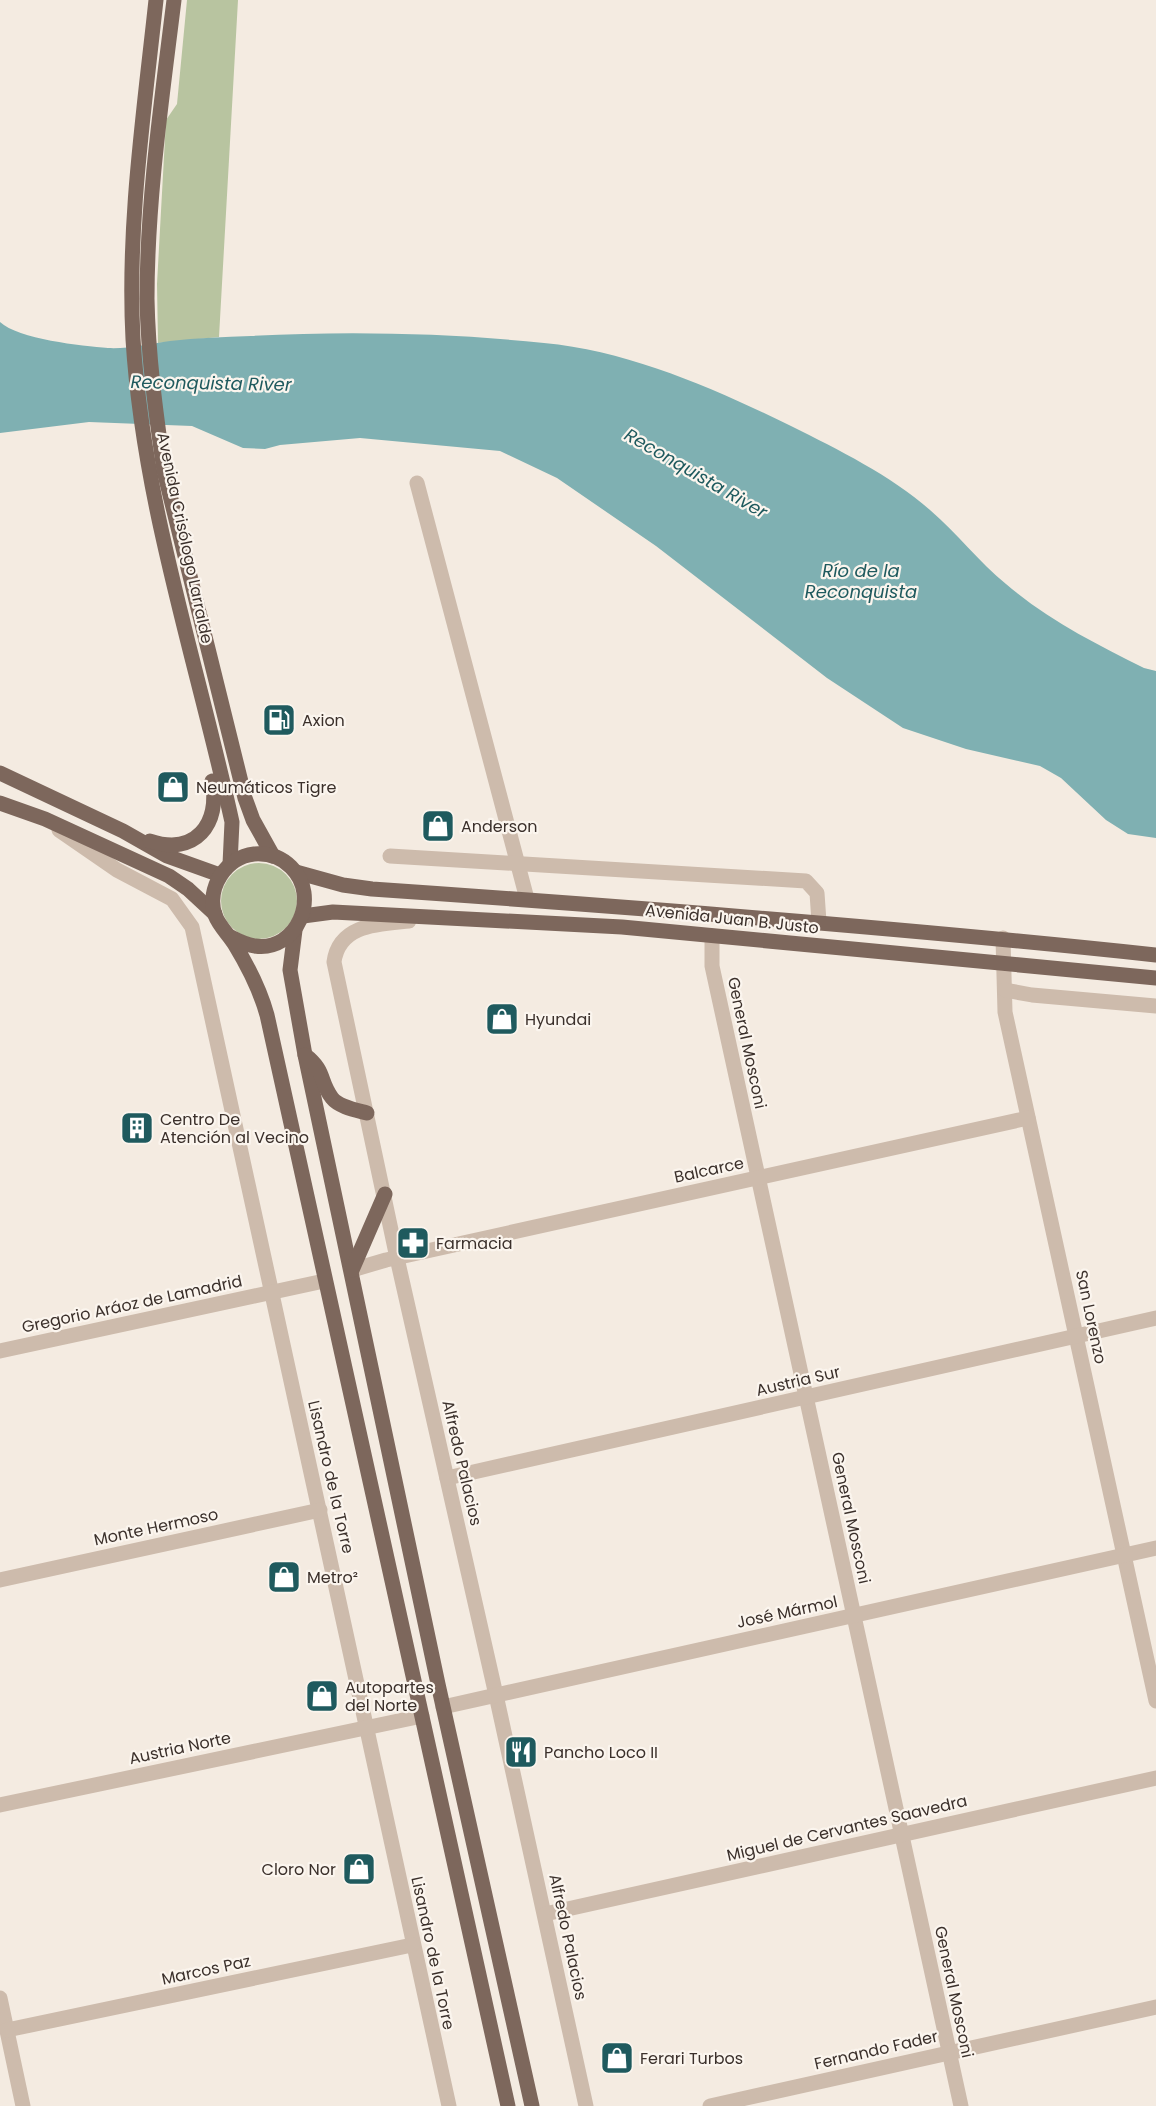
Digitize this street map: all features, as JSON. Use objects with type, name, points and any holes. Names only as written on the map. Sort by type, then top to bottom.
[{"type":"main road","name":"Avenida Crisólogo Larralde","points":[[156,0],[135,218],[133,340],[143,433],[165,542],[232,822],[225,870]]},
{"type":"main road","name":"Avenida Crisólogo Larralde","points":[[174,0],[151,220],[148,339],[164,471],[245,798],[253,820],[273,856]]},
{"type":"main road","points":[[123,831],[172,846],[188,843],[197,837],[207,827],[215,805],[212,780],[214,748]]},
{"type":"main road","points":[[0,773],[123,831],[167,856],[225,870]]},
{"type":"main road","points":[[0,803],[45,819],[174,879],[215,914],[230,936],[256,984],[267,1016],[508,2106]]},
{"type":"main road","points":[[215,914],[213,894],[225,870],[250,854],[273,856],[296,872],[343,885],[372,889],[617,905],[1003,938],[1156,954]]},
{"type":"main road","points":[[230,936],[255,946],[270,945],[284,940],[295,930],[303,916],[306,898],[296,872]]},
{"type":"main road","name":"Avenida Juan B. Justo","points":[[303,916],[333,912],[622,927],[1156,978]]},
{"type":"main road","points":[[295,930],[290,970],[305,1055],[443,1707],[532,2106]]},
{"type":"main road","points":[[305,1055],[321,1069],[332,1097],[339,1104],[367,1113]]},
{"type":"main road","points":[[352,1270],[385,1194]]},
{"type":"street","points":[[417,483],[528,899]]},
{"type":"street","name":"Lisandro de la Torre","points":[[45,819],[117,870],[172,899],[192,927],[367,1727],[412,1945],[449,2106]]},
{"type":"street","points":[[390,856],[806,881],[817,892],[819,922]]},
{"type":"street","name":"Alfredo Palacios","points":[[452,917],[369,924],[357,929],[343,941],[335,954],[334,962],[397,1258],[586,2106]]},
{"type":"street","name":"General Mosconi","points":[[712,936],[712,966],[757,1178],[807,1397],[961,2106]]},
{"type":"street","name":"San Lorenzo","points":[[1003,938],[1005,1012],[1156,1701]]},
{"type":"street","points":[[1005,990],[1032,995],[1156,1006]]},
{"type":"street","name":"Balcarce","points":[[352,1270],[397,1258],[1028,1118]]},
{"type":"street","name":"Gregorio Aráoz de Lamadrid","points":[[0,1351],[324,1281]]},
{"type":"street","name":"Austria Sur","points":[[447,1478],[1156,1318]]},
{"type":"street","name":"Monte Hermoso","points":[[0,1580],[320,1510]]},
{"type":"street","name":"José Mármol","points":[[443,1707],[1156,1548]]},
{"type":"street","name":"Austria Norte","points":[[0,1805],[422,1716]]},
{"type":"street","name":"Miguel de Cervantes Saavedra","points":[[545,1914],[1156,1778]]},
{"type":"street","name":"Marcos Paz","points":[[7,2030],[412,1945]]},
{"type":"street","points":[[0,1998],[23,2106]]},
{"type":"street","name":"Fernando Fader","points":[[710,2106],[1156,2007]]},
{"type":"green space","points":[[187,0],[238,0],[219,337],[158,343],[157,284],[166,120],[177,104]]},
{"type":"green space","points":[[252,863],[266,863],[280,869],[291,880],[297,894],[294,916],[286,928],[266,939],[252,939],[238,933],[227,922],[221,908],[221,894],[227,880],[238,869]]},
{"type":"water","name":"Río de la Reconquista","points":[[0,322],[9,328],[35,337],[108,348],[200,338],[287,334],[434,335],[544,343],[576,347],[640,363],[732,399],[827,444],[881,474],[930,510],[996,575],[1022,597],[1108,650],[1144,668],[1156,671],[1156,838],[1128,834],[1106,820],[1061,778],[1040,766],[966,749],[903,728],[827,678],[656,546],[557,478],[500,451],[360,438],[280,445],[265,449],[243,448],[192,426],[89,422],[0,433]]},
{"type":"place","name":"Axion","points":[[279,720]]},
{"type":"place","name":"Neumáticos Tigre","points":[[173,787]]},
{"type":"place","name":"Anderson","points":[[438,826]]},
{"type":"place","name":"Hyundai","points":[[502,1019]]},
{"type":"place","name":"Centro De Atención al Vecino","points":[[137,1128]]},
{"type":"place","name":"Farmacia","points":[[413,1243]]},
{"type":"place","name":"Metro²","points":[[284,1577]]},
{"type":"place","name":"Autopartes del Norte","points":[[322,1696]]},
{"type":"place","name":"Pancho Loco II","points":[[521,1752]]},
{"type":"place","name":"Cloro Nor","points":[[359,1869]]},
{"type":"place","name":"Ferari Turbos","points":[[617,2058]]},
{"type":"water label","name":"Reconquista River","points":[[211,383]]},
{"type":"water label","name":"Reconquista River","points":[[696,473]]}]
